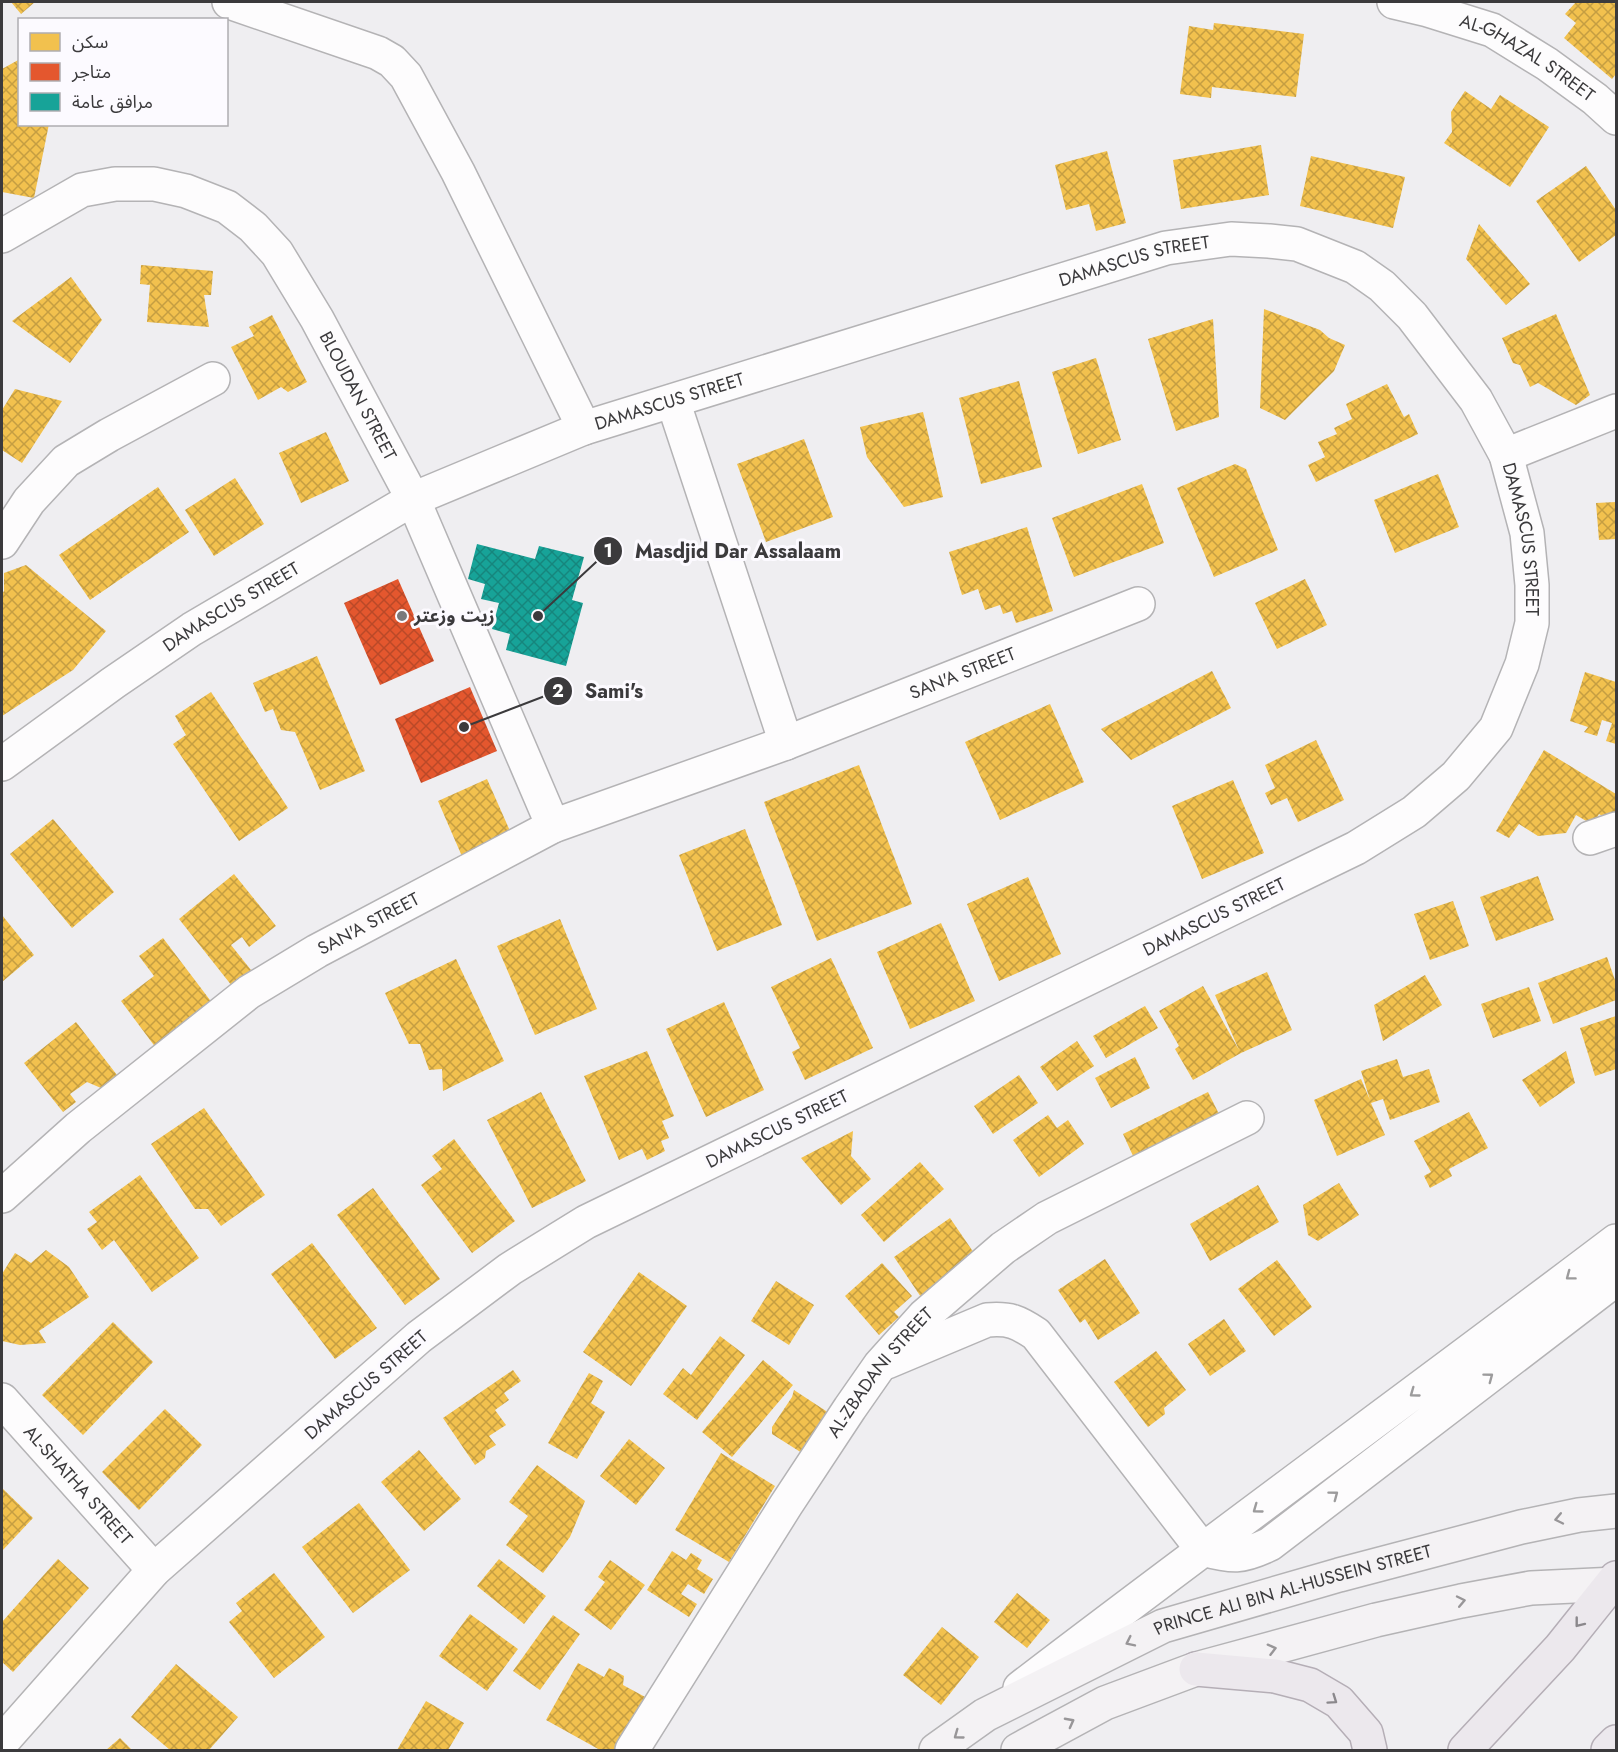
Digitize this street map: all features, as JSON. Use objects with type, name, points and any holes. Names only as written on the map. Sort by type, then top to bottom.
[{"type":"main road","name":"PRINCE ALI BIN AL-HUSSEIN STREET","points":[[936,1750],[985,1715],[1163,1626],[1339,1575],[1479,1538],[1579,1515],[1617,1511]]},
{"type":"main road","points":[[1018,1750],[1105,1703],[1196,1669],[1376,1620],[1461,1601],[1531,1588],[1615,1581]]},
{"type":"main road","points":[[1465,1750],[1560,1648],[1615,1581]]},
{"type":"main road","points":[[1196,1669],[1275,1676],[1310,1685],[1338,1702],[1366,1733],[1370,1750]]},
{"type":"main road","points":[[1608,1750],[1617,1742]]},
{"type":"street","points":[[229,2],[378,53],[392,61],[406,76],[458,172],[584,428]]},
{"type":"street","name":"AL-GHAZAL STREET","points":[[1394,2],[1428,9],[1492,30],[1547,63],[1617,118]]},
{"type":"street","name":"BLOUDAN STREET","points":[[2,236],[82,190],[115,184],[154,184],[186,191],[227,207],[253,227],[277,253],[317,319],[413,499],[553,826]]},
{"type":"street","name":"DAMASCUS STREET","points":[[2,764],[192,629],[413,499],[584,428],[1166,248],[1231,239],[1297,244],[1355,267],[1382,286],[1412,316],[1476,400],[1506,455],[1527,533],[1532,585],[1532,623],[1522,664],[1496,728],[1456,776],[1414,812],[1356,848],[586,1222],[510,1269],[419,1338],[154,1570],[2,1742]]},
{"type":"street","points":[[2,542],[29,501],[66,461],[213,379]]},
{"type":"street","points":[[673,400],[786,742]]},
{"type":"street","points":[[1506,455],[1617,411]]},
{"type":"street","name":"SAN'A STREET","points":[[2,1196],[78,1128],[249,992],[317,951],[553,826],[786,742],[1138,604]]},
{"type":"street","name":"AL-ZBADANI STREET","points":[[632,1750],[786,1505],[880,1365],[924,1316],[1003,1248],[1047,1218],[1246,1118]]},
{"type":"street","name":"PRINCE ALI BIN AL-HUSSEIN STREET","points":[[985,1715],[1202,1549],[1471,1352],[1617,1241]]},
{"type":"street","points":[[880,1365],[987,1320],[1004,1318],[1020,1323],[1036,1334],[1202,1549],[1230,1556],[1244,1555],[1270,1544],[1617,1279]]},
{"type":"street","name":"AL-SHATHA STREET","points":[[2,1400],[154,1570]]},
{"type":"building: سكن","points":[[11,2],[35,2],[21,14]]},
{"type":"building: سكن","points":[[1576,2],[1616,2],[1616,74],[1612,79],[1564,38],[1576,23],[1565,14]]},
{"type":"building: سكن","points":[[1214,23],[1304,34],[1296,97],[1212,87],[1211,98],[1180,94],[1189,26],[1213,30]]},
{"type":"building: سكن","points":[[18,60],[18,126],[49,126],[34,198],[2,192],[2,69]]},
{"type":"building: سكن","points":[[1465,91],[1491,109],[1500,95],[1549,127],[1510,187],[1444,143],[1452,132],[1451,112]]},
{"type":"building: سكن","points":[[1261,145],[1269,195],[1181,209],[1173,160]]},
{"type":"building: سكن","points":[[1107,151],[1126,223],[1096,231],[1089,204],[1066,210],[1055,165]]},
{"type":"building: سكن","points":[[1311,156],[1405,177],[1393,228],[1300,206]]},
{"type":"building: سكن","points":[[1586,166],[1616,210],[1616,235],[1579,262],[1536,201]]},
{"type":"building: سكن","points":[[1479,224],[1530,284],[1506,305],[1466,259]]},
{"type":"building: سكن","points":[[141,265],[213,271],[211,295],[204,295],[209,327],[147,322],[150,285],[140,284]]},
{"type":"building: سكن","points":[[71,277],[102,320],[70,363],[12,321]]},
{"type":"building: سكن","points":[[1264,309],[1320,330],[1329,338],[1345,345],[1334,371],[1285,420],[1260,408]]},
{"type":"building: سكن","points":[[1556,314],[1590,395],[1576,405],[1538,383],[1530,387],[1520,365],[1513,363],[1502,338]]},
{"type":"building: سكن","points":[[272,315],[307,382],[288,392],[281,387],[258,400],[231,347],[254,336],[249,327]]},
{"type":"building: سكن","points":[[1213,319],[1219,417],[1176,431],[1148,339]]},
{"type":"building: سكن","points":[[1096,358],[1121,440],[1078,454],[1052,372]]},
{"type":"building: سكن","points":[[1019,381],[1042,467],[981,484],[959,398]]},
{"type":"building: سكن","points":[[1387,384],[1404,417],[1409,414],[1418,434],[1316,482],[1308,465],[1325,457],[1318,442],[1337,434],[1334,428],[1352,419],[1346,404]]},
{"type":"building: سكن","points":[[15,389],[62,401],[22,463],[2,450],[2,410]]},
{"type":"building: سكن","points":[[923,412],[943,497],[904,507],[867,457],[860,427]]},
{"type":"building: سكن","points":[[326,432],[349,481],[301,503],[279,453]]},
{"type":"building: سكن","points":[[804,439],[833,517],[766,542],[737,464]]},
{"type":"building: سكن","points":[[1235,464],[1246,469],[1278,550],[1214,577],[1177,488]]},
{"type":"building: سكن","points":[[1438,474],[1459,527],[1395,553],[1374,500]]},
{"type":"building: سكن","points":[[235,478],[264,524],[214,556],[185,510]]},
{"type":"building: سكن","points":[[1142,484],[1164,543],[1074,577],[1052,518]]},
{"type":"building: سكن","points":[[158,487],[189,532],[90,600],[59,555]]},
{"type":"building: سكن","points":[[1616,502],[1616,539],[1599,540],[1596,503]]},
{"type":"building: سكن","points":[[1027,527],[1053,611],[1016,623],[1012,611],[1003,614],[1000,605],[985,610],[978,589],[962,595],[949,552]]},
{"type":"building: سكن","points":[[26,565],[106,631],[73,670],[2,716],[4,573]]},
{"type":"building: سكن","points":[[1305,579],[1327,625],[1277,649],[1255,603]]},
{"type":"building: سكن","points":[[317,656],[365,771],[320,790],[295,732],[281,730],[273,709],[265,712],[253,683]]},
{"type":"building: سكن","points":[[1212,671],[1231,708],[1131,760],[1101,729]]},
{"type":"building: سكن","points":[[1585,672],[1616,682],[1616,744],[1606,741],[1612,723],[1602,720],[1597,736],[1584,732],[1588,727],[1570,721]]},
{"type":"building: سكن","points":[[211,692],[288,808],[239,841],[173,744],[186,735],[175,716]]},
{"type":"building: سكن","points":[[1050,704],[1084,782],[1000,820],[965,742]]},
{"type":"building: سكن","points":[[1316,740],[1344,800],[1298,822],[1287,798],[1271,805],[1265,793],[1275,788],[1265,765]]},
{"type":"building: سكن","points":[[1544,750],[1616,794],[1614,823],[1599,814],[1593,825],[1576,815],[1566,833],[1538,836],[1519,824],[1509,838],[1496,831]]},
{"type":"building: سكن","points":[[859,765],[912,904],[817,941],[764,802]]},
{"type":"building: سكن","points":[[487,779],[510,831],[464,861],[438,801]]},
{"type":"building: سكن","points":[[1233,780],[1264,853],[1202,879],[1172,806]]},
{"type":"building: سكن","points":[[53,819],[114,892],[72,928],[10,854]]},
{"type":"building: سكن","points":[[745,829],[782,925],[717,951],[679,855]]},
{"type":"building: سكن","points":[[234,874],[276,926],[249,947],[242,937],[231,945],[251,970],[232,986],[179,919]]},
{"type":"building: سكن","points":[[1538,876],[1554,920],[1496,941],[1480,897]]},
{"type":"building: سكن","points":[[1028,877],[1061,954],[999,981],[967,904]]},
{"type":"building: سكن","points":[[1453,901],[1469,946],[1430,960],[1414,914]]},
{"type":"building: سكن","points":[[2,915],[34,955],[2,982]]},
{"type":"building: سكن","points":[[560,919],[597,1009],[535,1035],[497,946]]},
{"type":"building: سكن","points":[[941,923],[975,1001],[910,1029],[877,952]]},
{"type":"building: سكن","points":[[163,938],[216,1008],[159,1052],[121,1001],[154,976],[139,956]]},
{"type":"building: سكن","points":[[1607,957],[1616,983],[1616,1000],[1553,1024],[1538,983]]},
{"type":"building: سكن","points":[[831,958],[873,1048],[805,1080],[792,1052],[800,1048],[771,987]]},
{"type":"building: سكن","points":[[456,959],[504,1061],[443,1091],[442,1069],[429,1070],[420,1044],[409,1044],[385,993]]},
{"type":"building: سكن","points":[[1267,972],[1292,1030],[1241,1053],[1193,1080],[1175,1049],[1179,1046],[1159,1011],[1203,986],[1239,1050],[1215,995]]},
{"type":"building: سكن","points":[[1425,975],[1442,1005],[1383,1041],[1374,1005]]},
{"type":"building: سكن","points":[[1529,987],[1541,1021],[1493,1038],[1481,1004]]},
{"type":"building: سكن","points":[[724,1002],[764,1090],[706,1117],[666,1029]]},
{"type":"building: سكن","points":[[1145,1006],[1158,1028],[1106,1058],[1093,1036]]},
{"type":"building: سكن","points":[[1616,1016],[1616,1069],[1595,1076],[1580,1028]]},
{"type":"building: سكن","points":[[76,1022],[117,1075],[101,1088],[87,1082],[70,1094],[76,1102],[63,1112],[24,1063]]},
{"type":"building: سكن","points":[[1077,1041],[1094,1066],[1057,1091],[1040,1067]]},
{"type":"building: سكن","points":[[647,1051],[674,1116],[662,1121],[669,1138],[661,1141],[665,1151],[647,1160],[642,1149],[619,1160],[584,1076]]},
{"type":"building: سكن","points":[[1566,1051],[1575,1083],[1540,1107],[1522,1080]]},
{"type":"building: سكن","points":[[1135,1057],[1150,1088],[1111,1108],[1095,1078]]},
{"type":"building: سكن","points":[[1397,1059],[1403,1077],[1429,1069],[1440,1102],[1390,1120],[1383,1099],[1371,1103],[1385,1135],[1337,1156],[1314,1100],[1361,1079],[1370,1100],[1361,1071]]},
{"type":"building: سكن","points":[[1019,1075],[1038,1103],[993,1134],[974,1106]]},
{"type":"building: سكن","points":[[541,1092],[586,1181],[532,1208],[487,1120]]},
{"type":"building: سكن","points":[[1208,1092],[1225,1126],[1139,1169],[1123,1134]]},
{"type":"building: سكن","points":[[204,1108],[265,1195],[221,1226],[208,1209],[195,1209],[151,1144]]},
{"type":"building: سكن","points":[[1469,1112],[1488,1148],[1449,1169],[1452,1176],[1430,1188],[1424,1176],[1431,1172],[1414,1141]]},
{"type":"building: سكن","points":[[1048,1115],[1057,1128],[1068,1120],[1084,1144],[1039,1177],[1013,1140]]},
{"type":"building: سكن","points":[[853,1131],[851,1156],[871,1179],[841,1205],[801,1158]]},
{"type":"building: سكن","points":[[454,1139],[515,1221],[472,1253],[421,1185],[442,1169],[432,1156]]},
{"type":"building: سكن","points":[[920,1162],[944,1189],[884,1242],[861,1215]]},
{"type":"building: سكن","points":[[140,1175],[199,1258],[152,1292],[114,1240],[102,1250],[87,1229],[97,1222],[89,1212]]},
{"type":"building: سكن","points":[[1339,1183],[1359,1215],[1318,1241],[1308,1235],[1303,1205]]},
{"type":"building: سكن","points":[[1258,1185],[1279,1222],[1210,1261],[1190,1224]]},
{"type":"building: سكن","points":[[373,1188],[440,1279],[405,1305],[337,1215]]},
{"type":"building: سكن","points":[[950,1218],[974,1253],[952,1269],[959,1280],[925,1303],[894,1257]]},
{"type":"building: سكن","points":[[312,1243],[377,1328],[335,1359],[271,1274]]},
{"type":"building: سكن","points":[[46,1250],[69,1267],[89,1297],[39,1331],[46,1343],[20,1345],[2,1341],[2,1274],[15,1253],[31,1263]]},
{"type":"building: سكن","points":[[1105,1259],[1140,1313],[1098,1340],[1085,1319],[1080,1323],[1058,1290]]},
{"type":"building: سكن","points":[[1277,1260],[1312,1307],[1274,1336],[1238,1289]]},
{"type":"building: سكن","points":[[882,1263],[912,1296],[894,1312],[899,1317],[879,1335],[845,1296]]},
{"type":"building: سكن","points":[[639,1272],[687,1306],[631,1386],[583,1352]]},
{"type":"building: سكن","points":[[776,1281],[814,1305],[789,1345],[751,1321]]},
{"type":"building: سكن","points":[[1224,1319],[1246,1351],[1210,1376],[1188,1344]]},
{"type":"building: سكن","points":[[113,1322],[153,1362],[83,1435],[42,1395]]},
{"type":"building: سكن","points":[[720,1336],[745,1355],[697,1420],[663,1394],[683,1368],[691,1375]]},
{"type":"building: سكن","points":[[1156,1351],[1186,1390],[1164,1408],[1165,1414],[1148,1427],[1114,1382]]},
{"type":"building: سكن","points":[[763,1360],[793,1385],[732,1457],[702,1432]]},
{"type":"building: سكن","points":[[513,1370],[521,1381],[504,1393],[509,1400],[495,1410],[506,1425],[489,1436],[496,1445],[486,1451],[485,1458],[475,1465],[443,1418]]},
{"type":"building: سكن","points":[[589,1373],[603,1381],[591,1403],[605,1412],[577,1459],[548,1443]]},
{"type":"building: سكن","points":[[794,1390],[829,1413],[802,1453],[772,1434],[772,1427],[792,1397]]},
{"type":"building: سكن","points":[[165,1409],[202,1445],[139,1510],[102,1472]]},
{"type":"building: سكن","points":[[629,1439],[665,1468],[636,1505],[600,1476]]},
{"type":"building: سكن","points":[[419,1450],[461,1499],[424,1531],[381,1482]]},
{"type":"building: سكن","points":[[721,1453],[775,1486],[729,1562],[675,1530]]},
{"type":"building: سكن","points":[[537,1465],[585,1501],[570,1537],[543,1573],[506,1545],[528,1516],[509,1502]]},
{"type":"building: سكن","points":[[2,1488],[33,1518],[2,1551]]},
{"type":"building: سكن","points":[[359,1503],[410,1570],[353,1613],[302,1547]]},
{"type":"building: سكن","points":[[672,1551],[686,1560],[691,1553],[702,1560],[697,1569],[713,1579],[704,1594],[688,1584],[681,1594],[697,1604],[689,1617],[647,1590]]},
{"type":"building: سكن","points":[[58,1559],[89,1588],[13,1672],[2,1662],[2,1622]]},
{"type":"building: سكن","points":[[499,1559],[546,1596],[524,1624],[477,1586]]},
{"type":"building: سكن","points":[[610,1560],[645,1585],[611,1630],[584,1610],[605,1582],[598,1577]]},
{"type":"building: سكن","points":[[274,1573],[325,1637],[274,1678],[229,1622],[242,1611],[236,1603]]},
{"type":"building: سكن","points":[[1017,1593],[1050,1620],[1027,1648],[994,1622]]},
{"type":"building: سكن","points":[[470,1614],[518,1649],[487,1691],[439,1656]]},
{"type":"building: سكن","points":[[553,1615],[580,1634],[540,1690],[513,1671]]},
{"type":"building: سكن","points":[[942,1627],[979,1657],[941,1705],[903,1675]]},
{"type":"building: سكن","points":[[578,1663],[604,1677],[609,1668],[624,1676],[623,1685],[647,1698],[618,1750],[600,1750],[546,1720]]},
{"type":"building: سكن","points":[[176,1664],[238,1717],[209,1750],[170,1750],[131,1717]]},
{"type":"building: سكن","points":[[426,1701],[464,1723],[448,1750],[397,1750]]},
{"type":"building: سكن","points":[[120,1738],[132,1750],[106,1750]]},
{"type":"building: متاجر","points":[[398,579],[434,661],[380,685],[344,603]]},
{"type":"building: متاجر","points":[[470,687],[497,751],[421,783],[395,719]]},
{"type":"building: مرافق عامة","points":[[477,544],[535,559],[539,546],[584,557],[572,600],[583,603],[566,666],[506,650],[510,634],[492,629],[499,603],[481,599],[485,584],[468,579]]},
{"type":"place","name":"زيت وزعتر","points":[[402,616]]},
{"type":"place","name":"Masdjid Dar Assalaam","points":[[538,616]]},
{"type":"place","name":"Sami's","points":[[464,727]]}]
